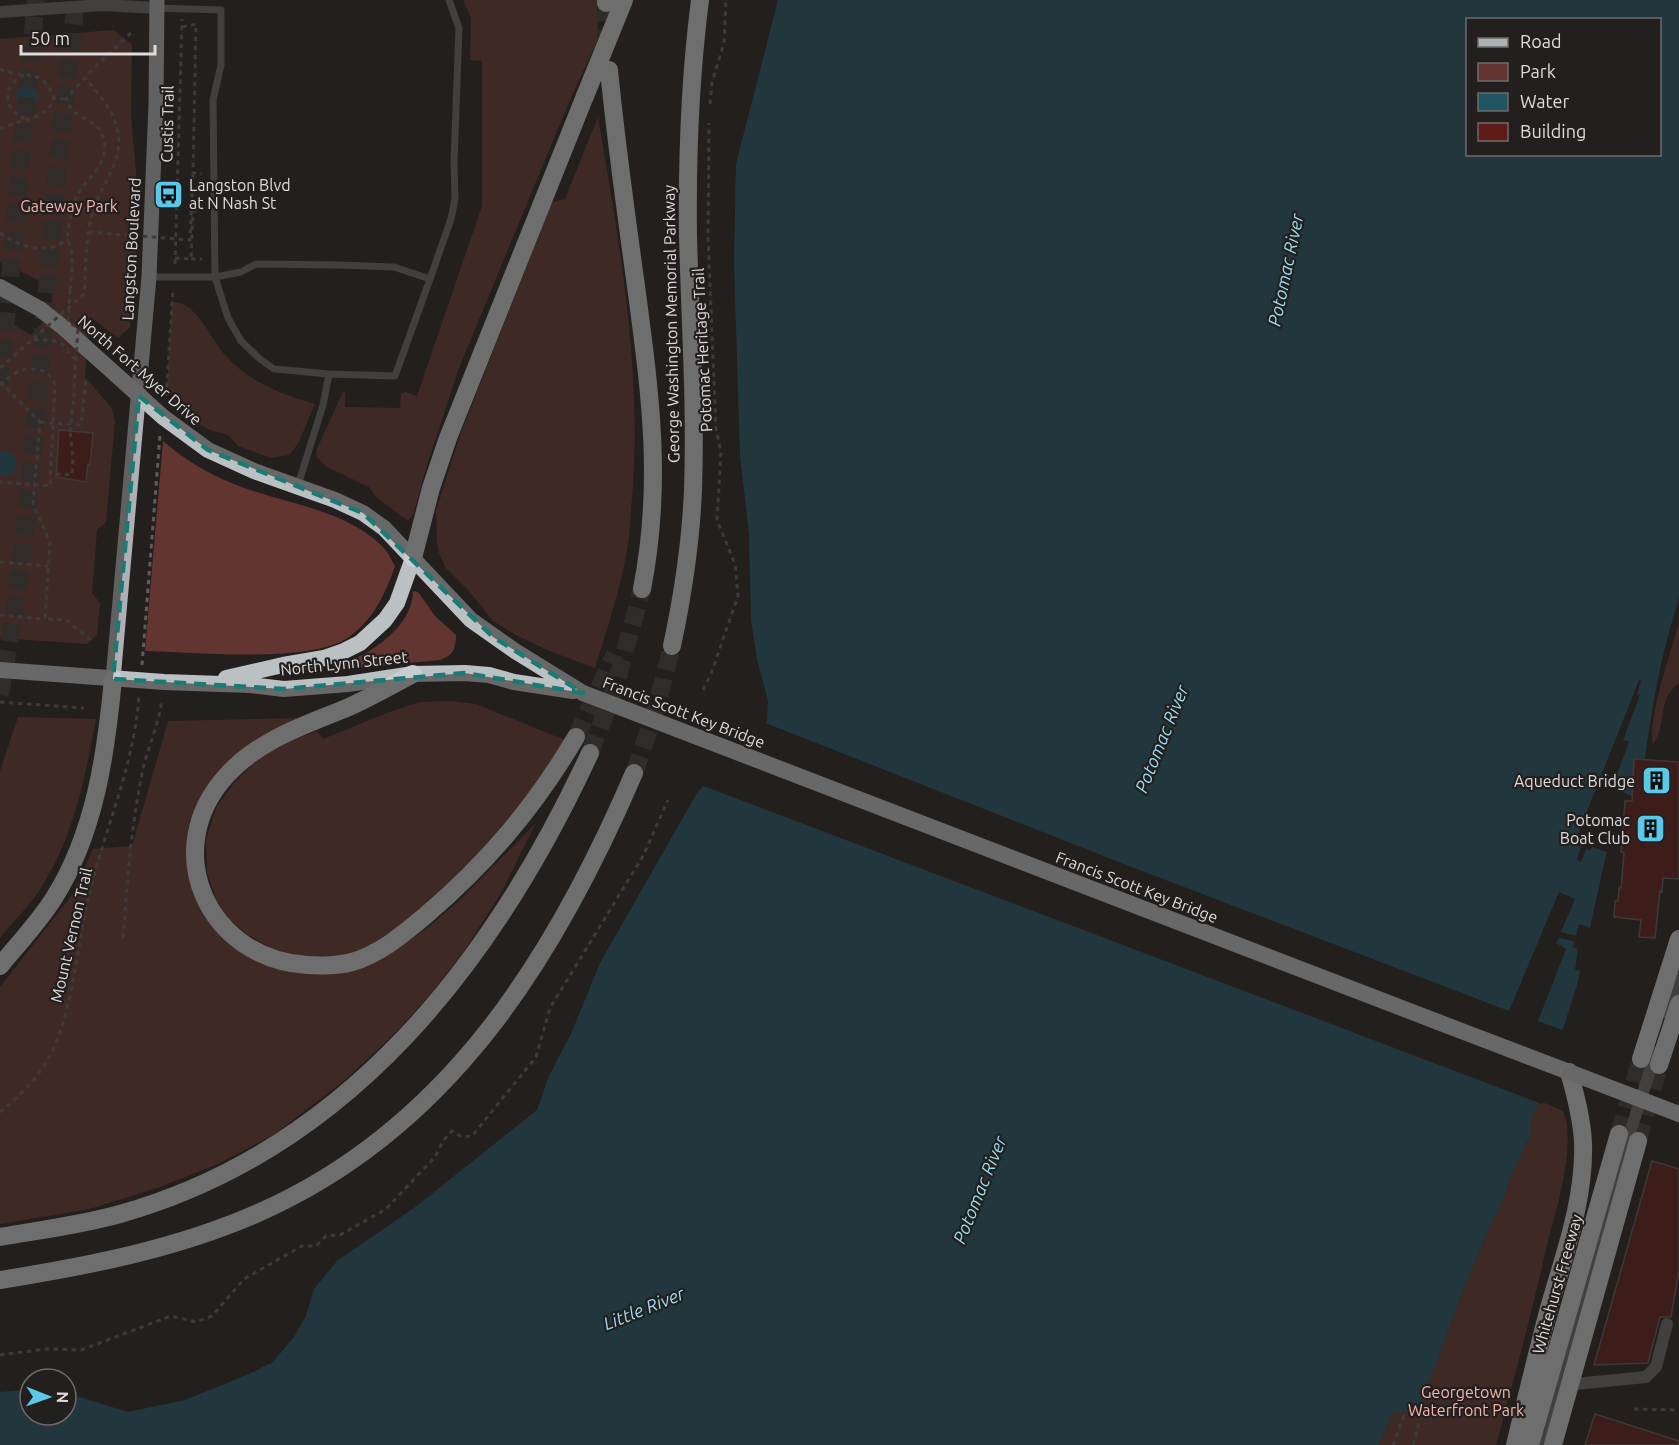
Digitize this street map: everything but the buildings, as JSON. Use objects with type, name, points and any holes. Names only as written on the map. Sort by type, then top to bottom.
[{"type":"highway","name":"George Washington Memorial Parkway","points":[[672,646],[686,563],[693,490],[688,171],[692,75],[700,0]]},
{"type":"highway","points":[[198,684],[324,658],[344,651],[360,643],[385,620],[397,603],[413,558],[431,488],[448,438],[585,96],[612,1]]},
{"type":"highway","name":"George Washington Memorial Parkway","points":[[609,70],[654,448],[652,522],[642,588]]},
{"type":"highway","name":"North Fort Myer Drive","points":[[0,287],[48,315],[178,430],[208,450],[254,471],[298,485],[363,513],[384,528],[471,620],[500,642],[583,693]]},
{"type":"highway","name":"North Lynn Street","points":[[0,670],[284,689],[348,684],[414,674],[465,673],[489,675],[514,682],[583,693]]},
{"type":"highway","points":[[414,674],[350,706],[320,717],[270,741],[240,762],[211,795],[197,832],[195,859],[200,887],[213,914],[229,933],[248,948],[285,962],[329,966],[354,961],[389,944],[455,890],[492,853],[538,796],[576,737]]},
{"type":"highway","points":[[0,966],[54,898],[76,853],[101,775],[113,679]]},
{"type":"highway","name":"Francis Scott Key Bridge","points":[[583,693],[1679,1114]]},
{"type":"highway","points":[[0,1237],[121,1214],[182,1192],[267,1151],[296,1133],[346,1094],[416,1026],[476,950],[530,867],[561,812],[590,753]]},
{"type":"highway","points":[[0,1280],[109,1260],[168,1245],[231,1224],[269,1208],[320,1181],[373,1145],[444,1082],[508,1007],[577,896],[606,838],[634,773]]},
{"type":"highway","points":[[1641,1059],[1679,939]]},
{"type":"highway","points":[[1659,1065],[1679,1004]]},
{"type":"highway","points":[[1515,1445],[1574,1219],[1581,1179],[1583,1159],[1581,1124],[1569,1072]]},
{"type":"highway","name":"Whitehurst Freeway","points":[[1530,1445],[1619,1134]]},
{"type":"highway","points":[[1554,1445],[1638,1141]]},
{"type":"main road","name":"Langston Boulevard","points":[[113,679],[149,277],[156,104],[157,4]]},
{"type":"street","points":[[0,12],[107,3],[157,4]]},
{"type":"street","points":[[1539,1445],[1558,1386],[1625,1148],[1679,979]]},
{"type":"street","points":[[1558,1386],[1646,1377],[1656,1367],[1667,1324]]},
{"type":"lane","points":[[157,4],[221,10],[221,65],[213,100],[215,277],[228,318],[241,341],[260,360],[274,369],[395,376],[451,219],[455,199],[454,162],[459,28],[449,0]]},
{"type":"lane","points":[[149,277],[215,277],[241,272],[256,264],[394,267],[430,279]]},
{"type":"lane","points":[[298,485],[323,405],[330,374]]},
{"type":"path","name":"Potomac Heritage Trail","points":[[703,690],[711,674],[738,596],[735,564],[717,520],[721,452],[716,429],[708,237],[709,115],[712,82],[724,43],[726,0]]},
{"type":"path","name":"Custis Trail","points":[[191,259],[175,258],[182,27],[196,24],[193,173]]},
{"type":"path","points":[[66,99],[131,33]]},
{"type":"path","points":[[0,69],[41,78],[49,85],[54,98],[51,107],[44,114],[12,123],[0,129]]},
{"type":"path","points":[[25,74],[14,82],[8,94],[13,111],[27,119]]},
{"type":"path","points":[[0,368],[84,294],[89,232],[96,204],[114,164],[118,149],[116,120],[109,106],[85,78]]},
{"type":"path","points":[[54,98],[66,99]]},
{"type":"path","points":[[56,474],[72,475],[73,459],[70,441],[78,328],[68,321],[73,256],[68,239],[76,198],[99,167],[104,158],[105,147],[103,135],[96,125],[77,116],[66,99]]},
{"type":"path","points":[[89,232],[190,240],[193,173],[202,173],[201,183]]},
{"type":"path","points":[[201,192],[200,211],[193,211],[191,259],[202,259]]},
{"type":"path","points":[[0,233],[34,248],[52,248],[68,239]]},
{"type":"path","points":[[167,388],[172,296]]},
{"type":"path","points":[[33,339],[58,340],[68,348],[76,361]]},
{"type":"path","points":[[0,482],[50,486],[53,423],[55,384],[47,372],[32,368],[16,372],[1,384],[40,422],[53,423],[81,425],[86,378]]},
{"type":"path","points":[[40,422],[33,504],[50,542],[45,618]]},
{"type":"path","points":[[144,641],[158,448]]},
{"type":"path","points":[[0,562],[48,566]]},
{"type":"path","points":[[0,615],[66,620],[92,640]]},
{"type":"path","points":[[123,938],[128,861],[134,816],[145,760],[161,710],[164,682]]},
{"type":"path","points":[[0,702],[84,708]]},
{"type":"path","name":"Mount Vernon Trail","points":[[0,1112],[32,1081],[50,1055],[69,1003],[88,898],[124,781],[138,710]]},
{"type":"path","points":[[1634,1409],[1679,1410]]},
{"type":"path","points":[[1392,1445],[1404,1416],[1513,1412]]},
{"type":"path","points":[[1413,1445],[1420,1417]]},
{"type":"highlighted area","points":[[139,396],[208,450],[363,513],[493,637],[583,693],[465,673],[284,689],[113,679]]},
{"type":"green space","points":[[463,0],[597,0],[598,39],[569,102],[459,368],[413,515],[408,521],[376,497],[369,487],[327,467],[316,457],[317,449],[343,392],[345,391],[345,407],[400,408],[401,394],[405,392],[417,396],[482,206],[482,61],[470,60],[471,18]]},
{"type":"green space","name":"Gateway Park","points":[[114,30],[132,45],[131,116],[139,206],[130,327],[118,338],[89,316],[85,377],[111,407],[115,421],[106,522],[97,530],[92,593],[100,603],[97,635],[87,644],[0,638],[0,317],[31,335],[50,315],[53,291],[38,280],[0,261],[0,39]]},
{"type":"green space","points":[[598,117],[628,313],[634,411],[634,460],[628,545],[617,595],[595,668],[552,652],[493,621],[469,591],[446,568],[439,553],[436,511],[459,438],[552,202],[565,199]]},
{"type":"green space","points":[[172,302],[181,303],[196,314],[220,349],[245,373],[279,392],[315,404],[298,444],[289,455],[271,458],[238,446],[228,435],[210,430],[192,421],[177,407],[167,388]]},
{"type":"green space","points":[[163,441],[188,460],[215,476],[253,491],[331,515],[367,533],[382,546],[395,566],[383,596],[365,623],[349,637],[308,651],[280,654],[221,654],[145,651]]},
{"type":"green space","points":[[413,591],[418,592],[435,616],[456,635],[451,654],[440,660],[325,671],[368,652],[394,632],[404,620]]},
{"type":"green space","points":[[1679,622],[1679,683],[1667,697],[1660,728],[1653,744],[1652,733],[1657,702]]},
{"type":"green space","points":[[450,701],[476,704],[565,740],[532,796],[450,887],[388,934],[365,949],[345,956],[293,956],[271,948],[248,935],[228,919],[217,901],[207,873],[206,839],[217,806],[234,783],[253,764],[276,746],[317,731],[323,739],[420,702]]},
{"type":"green space","points":[[18,717],[96,719],[77,806],[62,848],[37,895],[0,938],[0,771]]},
{"type":"green space","points":[[299,718],[241,753],[190,852],[235,946],[261,963],[298,972],[362,967],[399,948],[431,925],[462,898],[536,823],[501,893],[464,951],[429,996],[397,1031],[345,1080],[273,1135],[218,1164],[160,1187],[90,1209],[0,1224],[0,987],[72,895],[93,849],[132,846],[168,721]]},
{"type":"green space","name":"Georgetown Waterfront Park","points":[[1540,1101],[1563,1111],[1568,1141],[1564,1177],[1496,1445],[1379,1445],[1393,1412],[1418,1411],[1460,1298],[1529,1138],[1530,1122]]},
{"type":"water","points":[[778,0],[1679,0],[1679,598],[1658,678],[1645,759],[1634,761],[1632,796],[1629,804],[1621,806],[1611,833],[1577,985],[1540,1101],[1530,1122],[1529,1138],[1460,1298],[1418,1412],[1393,1412],[1379,1445],[0,1445],[0,1392],[18,1391],[18,1427],[78,1427],[78,1397],[128,1412],[185,1400],[273,1362],[294,1337],[306,1316],[314,1289],[337,1261],[414,1208],[537,1110],[549,1076],[571,1034],[600,963],[697,793],[715,774],[739,760],[759,738],[767,720],[768,701],[757,659],[751,620],[749,534],[740,455],[734,262],[736,164]]},
{"type":"water","points":[[27,85],[35,88],[38,96],[35,104],[27,107],[19,104],[16,96],[19,88]]},
{"type":"water","points":[[6,451],[14,455],[17,465],[9,476],[0,476],[0,452]]},
{"type":"pier","points":[[1639,680],[1641,681],[1637,694],[1640,695],[1623,740],[1629,742],[1612,788],[1632,796],[1628,807],[1624,809],[1609,853],[1592,847],[1590,851],[1586,849],[1581,862],[1577,860],[1581,847],[1574,844]]},
{"type":"pier","points":[[763,722],[1129,866],[1509,1011],[1559,892],[1575,899],[1561,932],[1576,936],[1579,924],[1591,928],[1581,971],[1575,970],[1578,949],[1573,947],[1574,941],[1559,938],[1556,943],[1566,949],[1538,1021],[1565,1031],[1542,1104],[701,785],[714,772],[737,758],[757,736]]},
{"type":"tunnel","points":[[0,384],[36,0]]},
{"type":"tunnel","points":[[0,695],[14,614],[28,507],[58,160],[76,0]]},
{"type":"tunnel","points":[[606,3],[608,43]]},
{"type":"tunnel","points":[[590,753],[614,691],[642,589]]},
{"type":"tunnel","points":[[634,773],[656,709],[672,646]]},
{"type":"tunnel","points":[[576,737],[615,654]]},
{"type":"tunnel","points":[[1619,1134],[1641,1059]]},
{"type":"tunnel","points":[[1638,1141],[1659,1065]]},
{"type":"place","name":"Langston Blvd at N Nash St","points":[[168,194]]},
{"type":"place","name":"Aqueduct Bridge","points":[[1656,781]]},
{"type":"place","name":"Potomac Boat Club","points":[[1651,829]]},
{"type":"water label","name":"Potomac River","points":[[1286,270]]},
{"type":"water label","name":"Potomac River","points":[[1162,739]]},
{"type":"water label","name":"Potomac River","points":[[980,1190]]},
{"type":"water label","name":"Little River","points":[[644,1309]]}]
